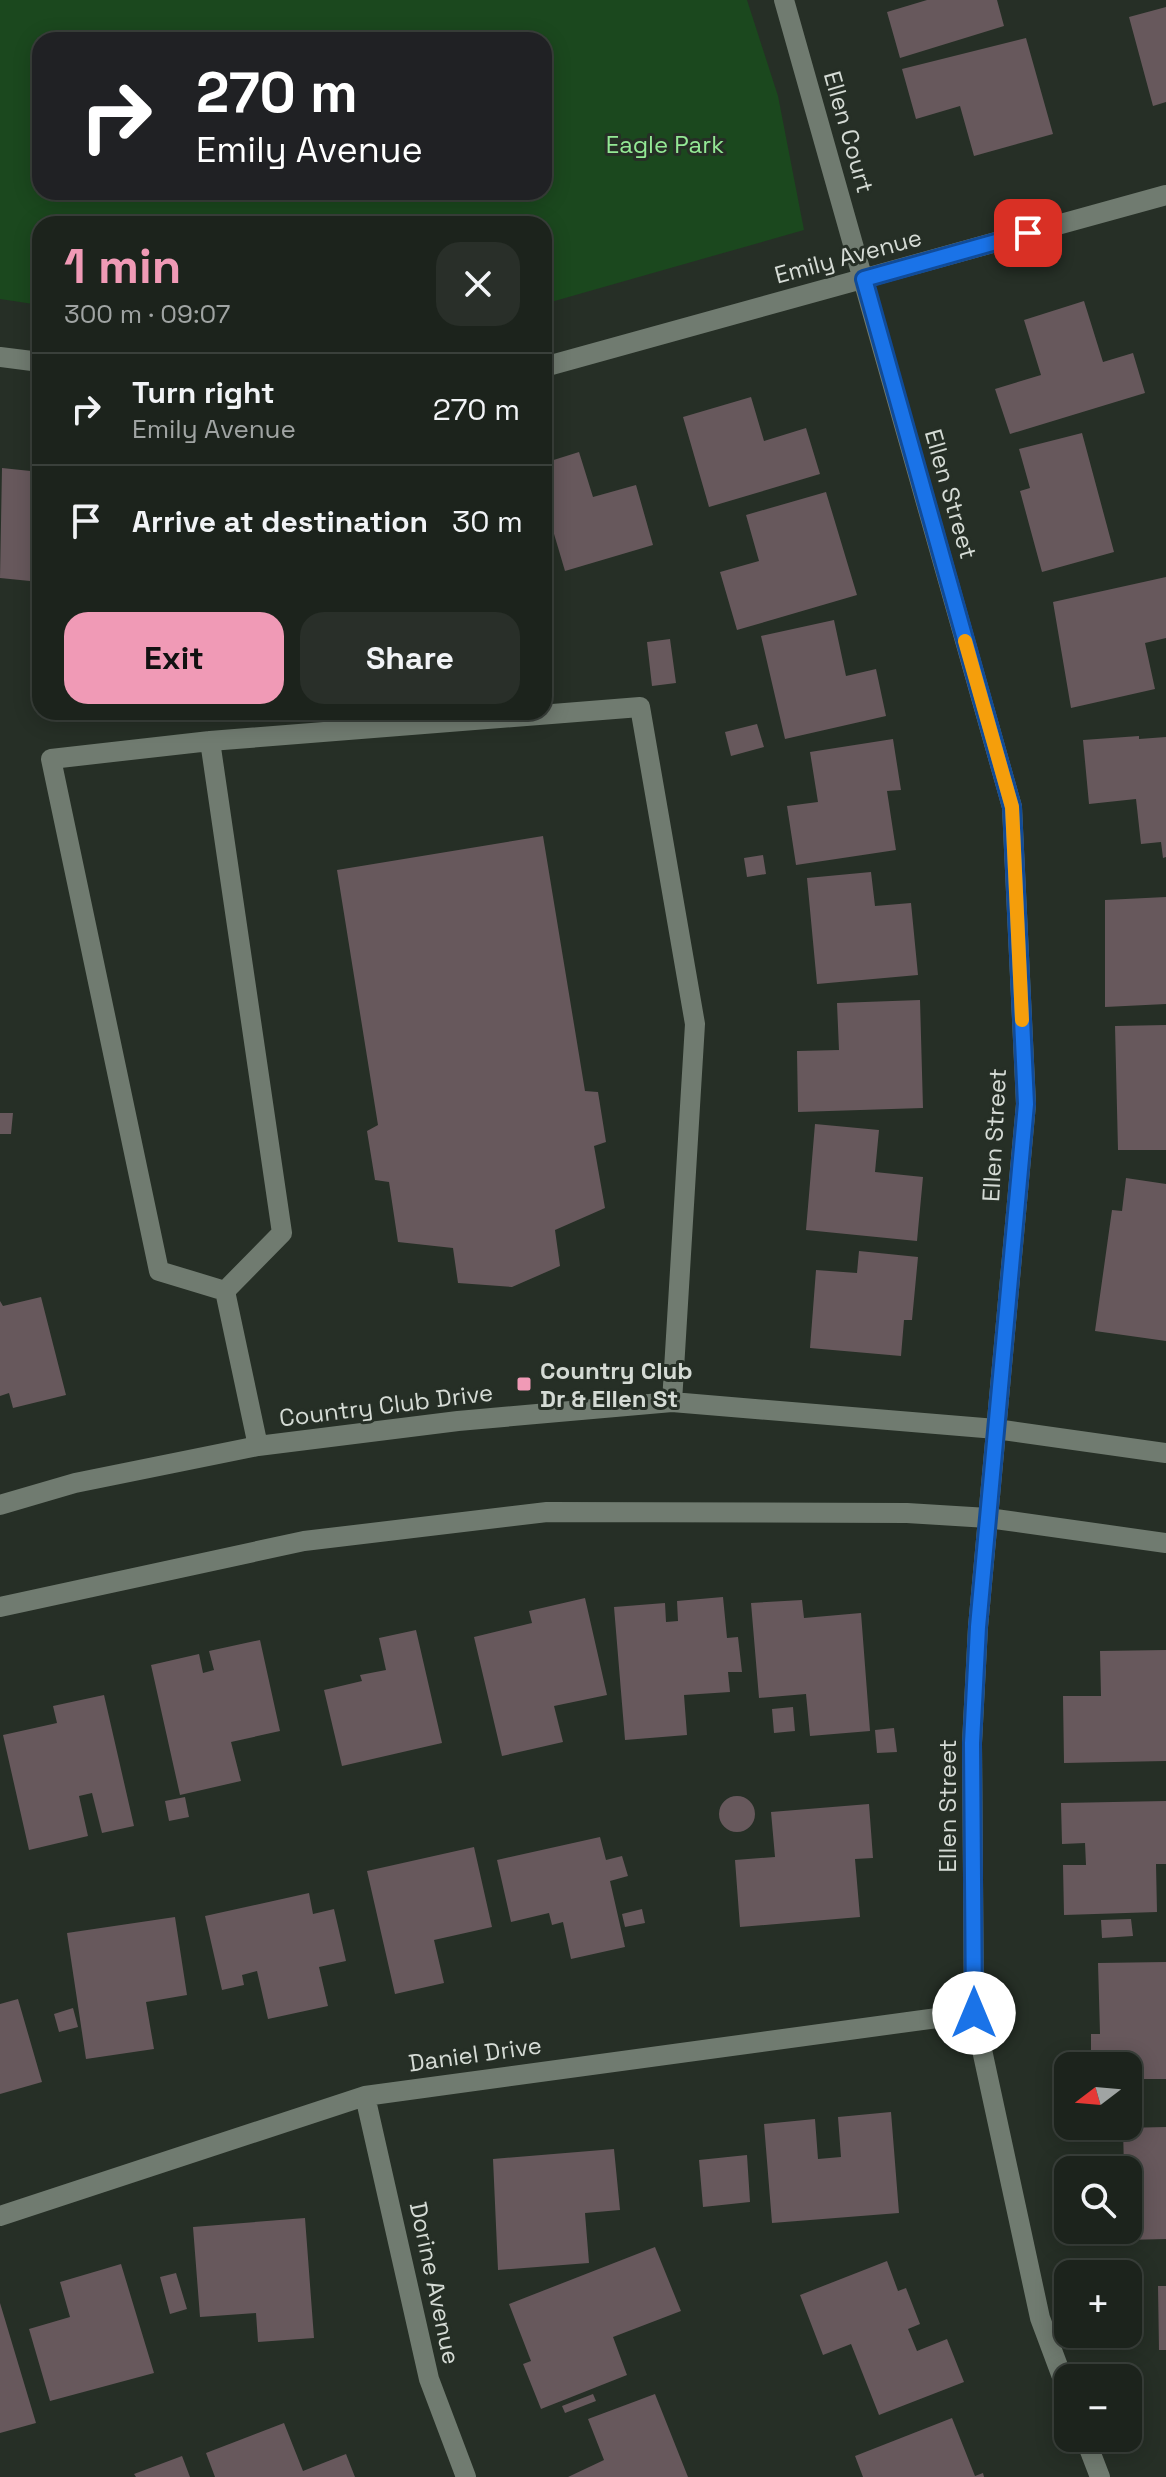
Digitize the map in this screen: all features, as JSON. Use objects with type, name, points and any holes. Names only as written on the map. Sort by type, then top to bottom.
[{"type":"street","name":"Ellen Court","points":[[784,0],[864,279]]},
{"type":"street","name":"Emily Avenue","points":[[552,365],[1166,195]]},
{"type":"street","name":"Ellen Street","points":[[864,279],[1012,807],[1026,1104],[988,1518],[972,1743],[974,2013],[1040,2318],[1057,2364]]},
{"type":"street","points":[[0,357],[32,361]]},
{"type":"street","points":[[552,714],[640,707],[695,1024],[672,1402]]},
{"type":"street","points":[[225,1291],[159,1271],[51,759],[210,741],[476,720]]},
{"type":"street","points":[[210,741],[282,1233],[225,1291]]},
{"type":"street","points":[[225,1291],[258,1446]]},
{"type":"street","name":"Country Club Drive","points":[[0,1505],[75,1483],[258,1446],[458,1421],[672,1402],[996,1429],[1166,1453]]},
{"type":"street","points":[[0,1607],[304,1541],[547,1512],[907,1513],[988,1518],[1166,1543]]},
{"type":"street","name":"Daniel Drive","points":[[0,2216],[365,2096],[974,2013]]},
{"type":"street","name":"Dorine Avenue","points":[[365,2096],[429,2379],[466,2477]]},
{"type":"street","points":[[1090,2452],[1100,2477]]},
{"type":"green space","name":"Eagle Park","points":[[0,0],[747,0],[778,96],[804,230],[552,302],[552,216],[32,216],[32,304],[0,299]]},
{"type":"building","points":[[927,0],[997,0],[1004,26],[900,58],[887,12]]},
{"type":"building","points":[[1166,7],[1166,102],[1153,106],[1129,17]]},
{"type":"building","points":[[1026,38],[1053,134],[974,156],[960,106],[916,119],[902,69]]},
{"type":"building","points":[[1084,301],[1103,362],[1133,353],[1145,393],[1010,434],[995,389],[1041,375],[1024,320]]},
{"type":"building","points":[[751,397],[764,441],[806,428],[820,474],[709,507],[683,417]]},
{"type":"building","points":[[1082,433],[1114,552],[1042,572],[1020,491],[1030,488],[1019,449]]},
{"type":"building","points":[[579,452],[593,497],[636,485],[653,545],[565,571],[552,527],[552,460]]},
{"type":"building","points":[[2,468],[32,471],[32,581],[0,578]]},
{"type":"building","points":[[826,492],[857,595],[737,630],[720,572],[759,561],[746,515]]},
{"type":"building","points":[[1166,577],[1166,638],[1145,643],[1155,689],[1071,708],[1053,602]]},
{"type":"building","points":[[834,620],[846,676],[876,669],[886,716],[785,739],[761,636]]},
{"type":"building","points":[[670,639],[676,683],[652,686],[647,642]]},
{"type":"building","points":[[757,724],[764,747],[731,756],[725,732]]},
{"type":"building","points":[[1139,736],[1139,739],[1166,737],[1166,857],[1163,858],[1161,842],[1141,844],[1136,799],[1089,804],[1083,740]]},
{"type":"building","points":[[893,739],[901,790],[887,791],[896,850],[796,865],[787,806],[818,802],[810,752]]},
{"type":"building","points":[[543,836],[585,1091],[598,1092],[606,1142],[594,1146],[605,1208],[555,1230],[560,1266],[512,1287],[458,1283],[453,1248],[398,1242],[389,1182],[375,1180],[367,1131],[378,1125],[337,870]]},
{"type":"building","points":[[763,855],[766,874],[747,877],[744,858]]},
{"type":"building","points":[[871,872],[875,906],[911,903],[918,975],[817,984],[807,878]]},
{"type":"building","points":[[1166,897],[1166,1004],[1105,1007],[1105,900]]},
{"type":"building","points":[[920,1000],[923,1108],[798,1112],[797,1051],[839,1050],[837,1003]]},
{"type":"building","points":[[1166,1025],[1166,1150],[1118,1150],[1115,1026]]},
{"type":"building","points":[[0,1113],[13,1113],[11,1134],[0,1134]]},
{"type":"building","points":[[815,1124],[879,1130],[875,1172],[923,1177],[917,1241],[806,1230]]},
{"type":"building","points":[[1126,1178],[1166,1184],[1166,1341],[1095,1331],[1112,1210],[1122,1211]]},
{"type":"building","points":[[859,1251],[918,1257],[912,1320],[904,1320],[901,1356],[810,1348],[816,1270],[857,1273]]},
{"type":"building","points":[[41,1297],[66,1395],[13,1408],[9,1393],[0,1396],[0,1301],[3,1306]]},
{"type":"building","points":[[723,1597],[727,1638],[738,1637],[742,1672],[728,1672],[730,1692],[684,1695],[687,1735],[625,1740],[614,1607],[665,1603],[666,1622],[678,1621],[677,1601]]},
{"type":"building","points":[[585,1598],[607,1695],[554,1706],[563,1742],[502,1756],[474,1637],[532,1623],[529,1611]]},
{"type":"building","points":[[802,1600],[804,1618],[861,1613],[870,1731],[810,1736],[806,1694],[759,1698],[751,1603]]},
{"type":"building","points":[[416,1630],[442,1743],[342,1766],[324,1690],[362,1681],[360,1675],[386,1670],[379,1638]]},
{"type":"building","points":[[260,1640],[280,1731],[231,1742],[241,1781],[180,1795],[151,1665],[199,1654],[203,1673],[214,1670],[209,1651]]},
{"type":"building","points":[[1166,1650],[1166,1761],[1064,1763],[1063,1696],[1101,1696],[1100,1651]]},
{"type":"building","points":[[104,1695],[134,1826],[102,1833],[92,1793],[79,1796],[88,1836],[29,1850],[3,1735],[57,1723],[53,1706]]},
{"type":"building","points":[[793,1707],[795,1731],[774,1733],[772,1709]]},
{"type":"building","points":[[894,1728],[897,1752],[877,1753],[875,1730]]},
{"type":"building","points":[[737,1796],[750,1801],[755,1814],[750,1827],[737,1832],[724,1827],[719,1814],[724,1801]]},
{"type":"building","points":[[185,1797],[189,1817],[169,1821],[165,1801]]},
{"type":"building","points":[[1166,1801],[1166,1864],[1156,1864],[1157,1912],[1064,1915],[1063,1865],[1086,1865],[1085,1843],[1062,1844],[1061,1803]]},
{"type":"building","points":[[869,1804],[873,1858],[855,1859],[860,1917],[740,1927],[735,1860],[775,1857],[771,1812]]},
{"type":"building","points":[[600,1837],[606,1860],[622,1856],[628,1876],[610,1881],[625,1947],[571,1959],[563,1922],[552,1925],[549,1913],[511,1922],[497,1860]]},
{"type":"building","points":[[474,1847],[492,1927],[434,1940],[444,1983],[395,1994],[367,1871]]},
{"type":"building","points":[[309,1893],[313,1914],[334,1909],[346,1961],[319,1967],[328,2006],[268,2019],[257,1971],[242,1975],[244,1985],[222,1990],[205,1916]]},
{"type":"building","points":[[642,1909],[645,1923],[625,1927],[622,1914]]},
{"type":"building","points":[[175,1917],[187,1995],[146,2002],[154,2049],[86,2059],[67,1933]]},
{"type":"building","points":[[1131,1919],[1133,1936],[1102,1938],[1101,1920]]},
{"type":"building","points":[[1166,1962],[1166,2079],[1142,2079],[1142,2052],[1091,2052],[1091,2034],[1100,2034],[1098,1963]]},
{"type":"building","points":[[18,1999],[42,2082],[0,2094],[0,2004]]},
{"type":"building","points":[[73,2008],[78,2027],[59,2032],[54,2014]]},
{"type":"building","points":[[891,2112],[899,2213],[772,2223],[764,2124],[815,2119],[818,2159],[841,2157],[838,2117]]},
{"type":"building","points":[[1166,2127],[1166,2239],[1142,2240],[1142,2156],[1124,2156],[1123,2140],[1142,2140],[1142,2128]]},
{"type":"building","points":[[614,2149],[620,2210],[585,2213],[589,2263],[498,2270],[493,2159]]},
{"type":"building","points":[[747,2155],[750,2202],[703,2207],[699,2160]]},
{"type":"building","points":[[305,2218],[314,2338],[258,2342],[256,2313],[200,2317],[193,2227]]},
{"type":"building","points":[[655,2247],[681,2311],[613,2337],[627,2375],[541,2409],[523,2364],[531,2361],[509,2304]]},
{"type":"building","points":[[887,2261],[898,2291],[906,2288],[920,2324],[908,2329],[917,2351],[947,2339],[964,2382],[879,2415],[851,2344],[823,2355],[800,2295]]},
{"type":"building","points":[[121,2264],[154,2373],[50,2401],[29,2329],[70,2317],[60,2282]]},
{"type":"building","points":[[176,2273],[187,2309],[170,2314],[160,2277]]},
{"type":"building","points":[[1158,2286],[1166,2286],[1166,2350],[1159,2350]]},
{"type":"building","points":[[0,2303],[36,2423],[0,2433]]},
{"type":"building","points":[[593,2394],[596,2401],[565,2413],[562,2406]]},
{"type":"building","points":[[655,2394],[688,2477],[568,2477],[604,2460],[588,2419]]},
{"type":"building","points":[[952,2418],[975,2476],[983,2473],[984,2477],[863,2477],[855,2456]]},
{"type":"building","points":[[284,2423],[303,2471],[346,2454],[355,2477],[215,2477],[206,2453]]},
{"type":"building","points":[[182,2456],[190,2477],[136,2477],[134,2474]]},
{"type":"slow traffic","points":[[965,641],[1012,807],[1022,1020]]},
{"type":"place","name":"Country Club Dr & Ellen St","points":[[524,1384]]},
{"type":"route","points":[[974,2013],[972,1743],[978,1627],[1026,1104],[1012,807],[864,279],[1028,233]]}]
